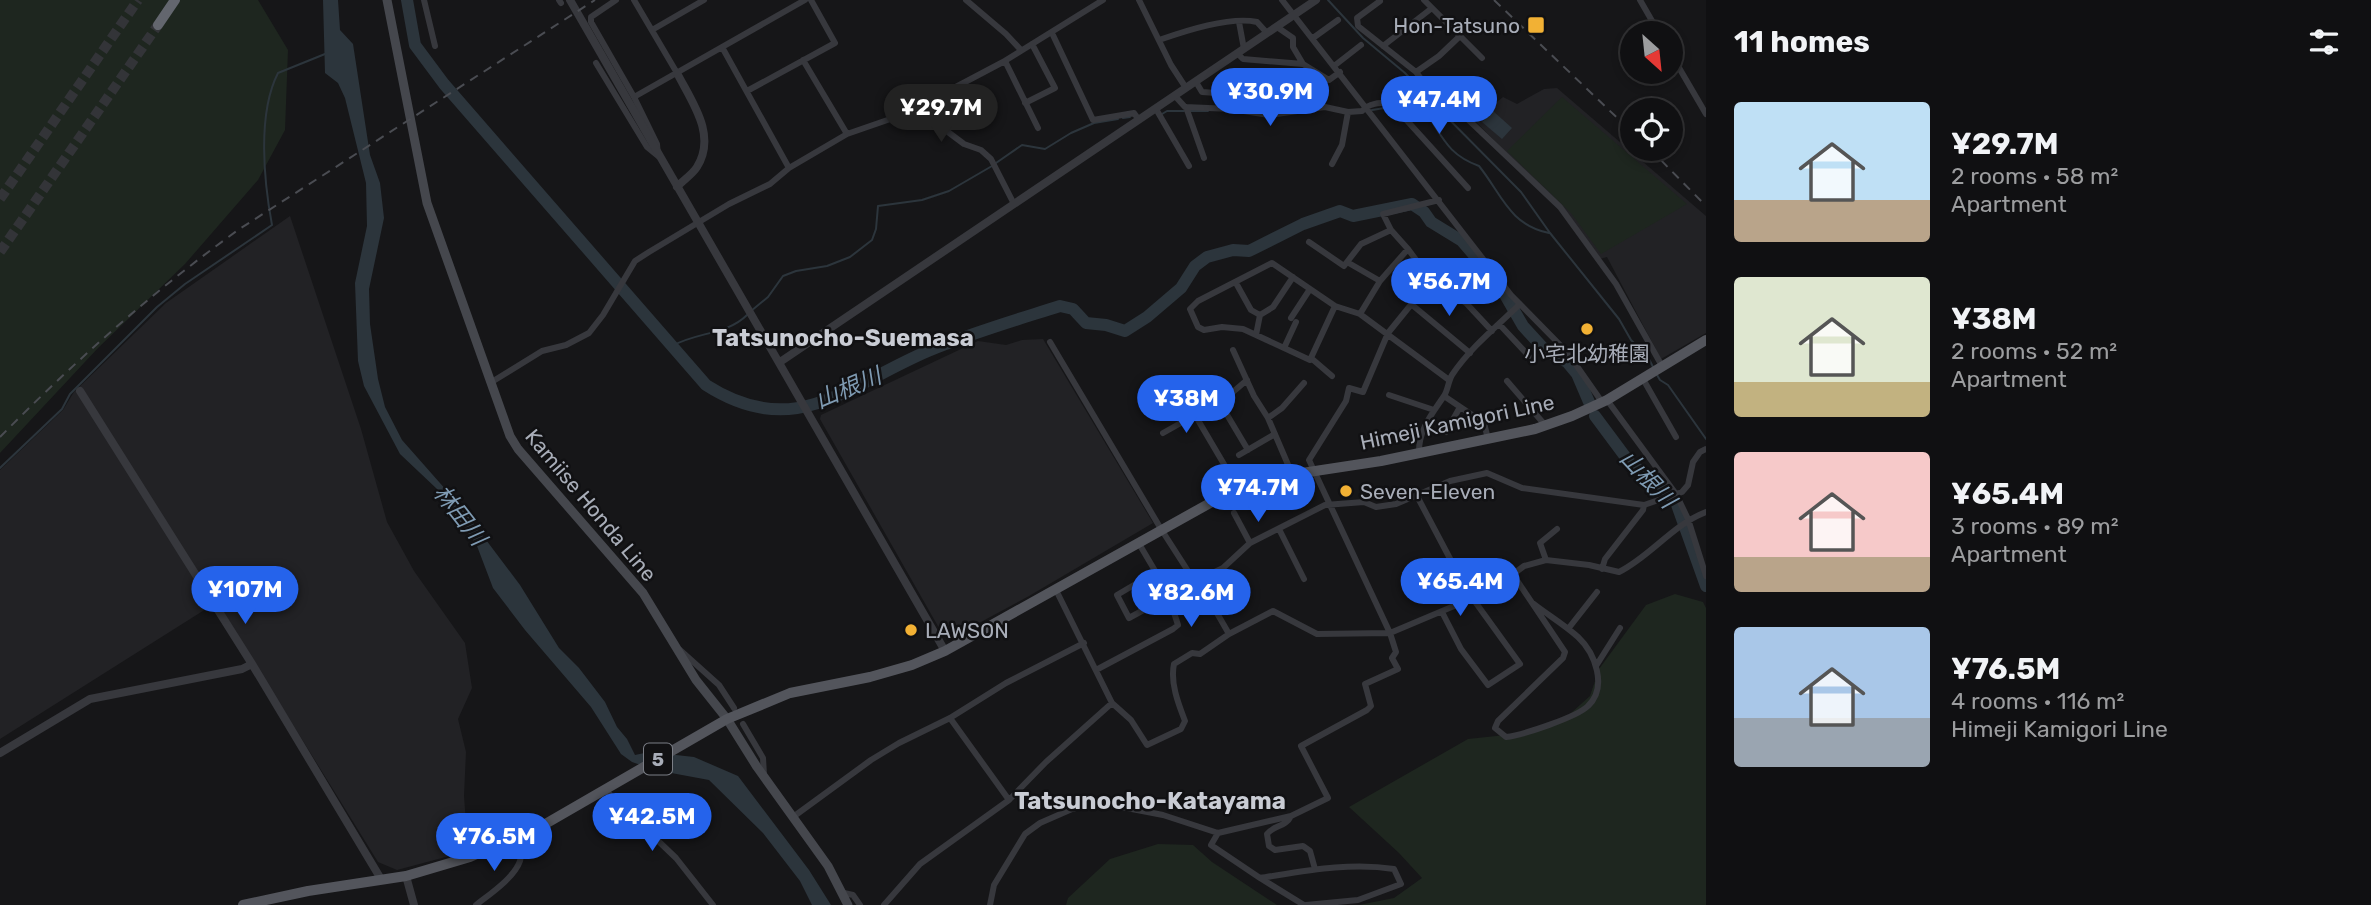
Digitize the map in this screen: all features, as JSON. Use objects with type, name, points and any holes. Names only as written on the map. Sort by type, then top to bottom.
[{"type":"highway","points":[[158,25],[175,0]]},
{"type":"main road","name":"Kamiise Honda Line","points":[[387,0],[427,203],[510,436],[518,449],[643,593],[696,680],[727,719],[828,866],[848,905]]},
{"type":"main road","name":"Himeji Kamigori Line","points":[[243,905],[308,891],[406,876],[470,857],[547,823],[727,719],[790,693],[912,666],[945,651],[1238,488],[1263,479],[1419,454],[1545,425],[1605,401],[1706,340]]},
{"type":"street","points":[[424,0],[435,46]]},
{"type":"street","points":[[616,0],[592,17],[591,22],[634,97],[657,144],[658,156]]},
{"type":"street","points":[[634,0],[677,73],[704,126],[705,143],[697,168],[677,187]]},
{"type":"street","points":[[652,30],[704,0]]},
{"type":"street","points":[[634,97],[805,0]]},
{"type":"street","points":[[747,92],[835,43],[811,0]]},
{"type":"street","points":[[966,0],[1021,50]]},
{"type":"street","points":[[490,383],[542,351],[579,340],[589,332],[635,261],[729,204],[770,184],[789,168],[847,134],[899,116],[1004,61],[1103,0]]},
{"type":"street","points":[[1139,0],[1186,88]]},
{"type":"street","points":[[1282,0],[1520,304],[1567,352],[1605,401],[1688,519],[1706,576]]},
{"type":"street","points":[[780,362],[1316,0]]},
{"type":"street","points":[[1380,0],[1357,18],[1356,22],[1416,72],[1424,84],[1435,84],[1457,109],[1560,207],[1616,284],[1660,368]]},
{"type":"street","points":[[1424,0],[1482,58]]},
{"type":"street","points":[[1640,0],[1652,21]]},
{"type":"street","points":[[563,1],[699,223],[945,651]]},
{"type":"street","points":[[1383,46],[1432,8]]},
{"type":"street","points":[[1313,38],[1338,20]]},
{"type":"street","points":[[1159,40],[1203,27],[1239,22],[1257,22],[1267,33]]},
{"type":"street","points":[[1239,22],[1243,59],[1303,64],[1329,80],[1340,72]]},
{"type":"street","points":[[1276,27],[1293,38],[1293,47],[1303,64]]},
{"type":"street","points":[[1052,33],[1093,120],[1134,113],[1139,120]]},
{"type":"street","points":[[1416,72],[1439,56],[1460,36]]},
{"type":"street","points":[[1026,103],[1055,88],[1032,44]]},
{"type":"street","points":[[1334,66],[1361,45]]},
{"type":"street","points":[[722,47],[789,168]]},
{"type":"street","points":[[803,60],[847,134]]},
{"type":"street","points":[[1004,61],[1038,128]]},
{"type":"street","points":[[596,63],[647,147],[658,156]]},
{"type":"street","points":[[1684,76],[1706,114]]},
{"type":"street","points":[[1196,82],[1202,92],[1230,94],[1231,109]]},
{"type":"street","points":[[1186,107],[1231,109],[1262,114],[1325,107],[1348,112],[1362,111],[1366,106],[1414,99],[1429,85]]},
{"type":"street","points":[[1260,93],[1262,114]]},
{"type":"street","points":[[1175,96],[1186,107],[1204,158]]},
{"type":"street","points":[[1391,103],[1468,188]]},
{"type":"street","points":[[1156,109],[1189,166]]},
{"type":"street","points":[[1332,164],[1342,145],[1348,112]]},
{"type":"street","points":[[899,116],[940,126],[964,144],[981,150],[991,159],[1014,204]]},
{"type":"street","points":[[1438,200],[1383,214],[1391,230],[1431,280],[1466,303],[1492,331]]},
{"type":"street","points":[[1309,242],[1344,266],[1361,244],[1391,230]]},
{"type":"street","points":[[1360,314],[1380,281],[1408,249]]},
{"type":"street","points":[[1347,262],[1380,281]]},
{"type":"street","points":[[1332,376],[1311,358],[1310,360],[1256,335],[1233,327],[1204,330],[1198,327],[1190,309],[1198,301],[1272,263],[1335,306],[1360,314],[1449,380]]},
{"type":"street","points":[[1256,335],[1260,315],[1273,307],[1293,277]]},
{"type":"street","points":[[990,905],[994,885],[1025,834],[1040,823],[1072,809],[1106,804],[1132,808],[1218,833],[1291,816],[1328,799],[1301,746],[1367,710],[1371,706],[1365,684],[1398,669],[1392,658],[1396,652],[1390,633],[1309,460],[1346,401],[1349,388],[1363,392],[1388,333],[1431,280]]},
{"type":"street","points":[[1236,283],[1251,310],[1260,315]]},
{"type":"street","points":[[1284,348],[1294,320],[1310,289]]},
{"type":"street","points":[[1411,304],[1470,353]]},
{"type":"street","points":[[1419,454],[1418,441],[1444,396],[1449,380],[1470,353],[1520,304]]},
{"type":"street","points":[[1311,358],[1335,306]]},
{"type":"street","points":[[1499,324],[1529,356]]},
{"type":"street","points":[[1050,342],[1161,529],[1188,571],[1198,580],[1229,634]]},
{"type":"street","points":[[1233,350],[1268,418],[1292,474]]},
{"type":"street","points":[[1644,378],[1676,437]]},
{"type":"street","points":[[1247,380],[1220,403],[1248,450]]},
{"type":"street","points":[[1507,382],[1545,425]]},
{"type":"street","points":[[1180,383],[1195,415],[1238,488]]},
{"type":"street","points":[[1268,418],[1282,408],[1304,383]]},
{"type":"street","points":[[80,391],[251,664],[381,880]]},
{"type":"street","points":[[1389,395],[1434,410]]},
{"type":"street","points":[[1153,415],[1186,396]]},
{"type":"street","points":[[1444,396],[1484,423],[1488,440]]},
{"type":"street","points":[[1446,432],[1460,407]]},
{"type":"street","points":[[1163,433],[1195,415]]},
{"type":"street","points":[[1239,454],[1275,433]]},
{"type":"street","points":[[1198,580],[1223,568],[1250,543],[1325,505],[1364,502],[1376,506],[1396,504],[1450,481],[1487,473],[1522,488],[1644,505],[1672,496],[1688,485],[1693,462],[1700,452],[1706,449]]},
{"type":"street","points":[[1417,496],[1456,570],[1464,575],[1473,598],[1520,664],[1488,685],[1461,649],[1442,612]]},
{"type":"street","points":[[1602,569],[1605,559],[1643,510],[1644,505]]},
{"type":"street","points":[[1234,513],[1250,543]]},
{"type":"street","points":[[1056,590],[1112,704],[1131,720],[1147,745],[1181,729],[1185,721],[1171,677],[1174,664],[1192,653],[1200,654],[1229,634],[1273,611],[1317,634],[1390,633],[1492,590],[1524,566],[1546,560],[1619,572],[1688,519],[1706,513]]},
{"type":"street","points":[[1279,529],[1304,579]]},
{"type":"street","points":[[1546,560],[1540,543],[1558,529]]},
{"type":"street","points":[[1096,670],[1178,625],[1169,596],[1138,542]]},
{"type":"street","points":[[1156,572],[1117,595],[1129,618],[1169,596]]},
{"type":"street","points":[[1512,573],[1565,652],[1563,658],[1498,721],[1495,728],[1506,737],[1559,721],[1589,706],[1600,683],[1596,666],[1580,638],[1534,604]]},
{"type":"street","points":[[1567,629],[1597,592]]},
{"type":"street","points":[[1596,666],[1620,628]]},
{"type":"street","points":[[793,817],[871,760],[950,718],[1006,683],[1084,643]]},
{"type":"street","points":[[678,648],[719,685],[734,708]]},
{"type":"street","points":[[0,753],[90,699],[251,664]]},
{"type":"street","points":[[884,905],[920,864],[1009,800],[1046,762],[1112,704]]},
{"type":"street","points":[[950,718],[1009,800]]},
{"type":"street","points":[[743,724],[763,758],[764,776]]},
{"type":"street","points":[[605,790],[676,858],[713,905]]},
{"type":"street","points":[[1291,816],[1283,825],[1269,830],[1269,846],[1275,849],[1303,846],[1310,850],[1315,869]]},
{"type":"street","points":[[1218,833],[1211,845],[1260,878],[1305,905],[1358,900],[1401,884],[1394,869],[1360,865],[1260,878]]},
{"type":"street","points":[[476,905],[501,886],[520,861],[520,852],[514,839]]},
{"type":"street","points":[[406,876],[414,905]]},
{"type":"street","points":[[844,894],[853,895],[860,905]]},
{"type":"shaded area","points":[[0,0],[258,0],[288,50],[285,130],[258,180],[185,264],[98,348],[0,453]]},
{"type":"shaded area","points":[[1557,88],[1620,142],[1620,161],[1642,161],[1706,216],[1706,333],[1661,359],[1607,257],[1600,259],[1569,215],[1474,120],[1503,97],[1517,104],[1544,89]]},
{"type":"shaded area","points":[[1562,97],[1620,147],[1620,161],[1637,161],[1687,204],[1601,254],[1571,213],[1507,151]]},
{"type":"shaded area","points":[[290,216],[361,429],[387,522],[414,571],[465,643],[472,688],[458,719],[466,752],[464,796],[468,851],[397,870],[378,862],[217,602],[0,739],[0,470],[63,410],[74,392],[166,303]]},
{"type":"shaded area","points":[[1043,339],[1153,523],[953,637],[943,635],[820,419],[821,415],[978,341],[1006,345],[1022,340]]},
{"type":"shaded area","points":[[1675,594],[1703,602],[1706,608],[1706,905],[1359,905],[1394,898],[1422,878],[1349,807],[1468,739],[1525,733],[1561,722],[1590,696],[1599,669],[1646,605]]},
{"type":"shaded area","points":[[1158,844],[1193,845],[1212,862],[1277,905],[1066,905],[1068,898],[1110,859]]},
{"type":"water","name":"林田川","points":[[323,0],[338,0],[340,30],[353,44],[370,155],[380,183],[384,218],[369,289],[370,324],[385,407],[402,440],[462,508],[520,585],[559,648],[579,668],[605,702],[635,755],[649,752],[694,757],[738,776],[809,870],[831,905],[812,905],[800,881],[763,833],[709,780],[655,770],[632,762],[621,754],[591,707],[493,588],[477,546],[437,489],[400,454],[364,386],[358,361],[355,283],[367,226],[366,183],[345,98],[338,83],[325,73]]},
{"type":"water","points":[[1493,111],[1512,128],[1502,139],[1482,122]]},
{"type":"waterway","name":"山根川","points":[[407,0],[415,45],[444,84],[706,385],[738,401],[767,409],[794,409],[820,403],[944,344],[1060,306],[1073,309],[1086,323],[1125,331],[1147,317],[1181,288],[1195,266],[1207,257],[1233,250],[1249,251],[1303,224],[1340,211],[1353,216],[1412,204],[1424,212],[1431,222],[1462,241],[1474,255],[1478,265],[1500,286],[1523,326],[1545,350],[1567,362],[1577,374],[1589,402]]},
{"type":"waterway","points":[[1328,0],[1363,38],[1420,89]]},
{"type":"waterway","points":[[0,468],[62,409],[70,394],[157,307],[185,284],[272,225],[264,148],[271,90],[278,73],[325,54]]},
{"type":"waterway","points":[[1423,93],[1521,192],[1653,367]]},
{"type":"waterway","points":[[1396,107],[1415,103],[1422,107],[1452,150],[1479,166],[1515,215],[1535,229],[1549,233]]},
{"type":"waterway","points":[[1372,110],[1391,107]]},
{"type":"waterway","points":[[1162,114],[1167,111],[1184,111]]},
{"type":"waterway","points":[[1189,111],[1208,111]]},
{"type":"waterway","points":[[1123,118],[1130,117]]},
{"type":"waterway","points":[[996,163],[1022,145],[1045,149],[1094,123],[1118,119]]},
{"type":"waterway","points":[[751,311],[768,297],[783,276],[827,266],[850,257],[872,240],[878,206],[922,200],[949,191],[992,166]]},
{"type":"waterway","points":[[672,346],[721,330],[747,315]]},
{"type":"waterway","points":[[1657,375],[1668,385],[1706,439]]},
{"type":"waterway","name":"山根川","points":[[1595,416],[1630,463],[1676,502],[1706,586]]},
{"type":"tunnel","points":[[0,199],[138,0]]},
{"type":"tunnel","points":[[0,252],[158,25]]},
{"type":"railway","points":[[0,437],[114,329],[238,230],[595,0]]},
{"type":"railway","points":[[1494,0],[1620,121]]},
{"type":"railway","points":[[1662,161],[1706,206]]},
{"type":"place","name":"Hon-Tatsuno","points":[[1536,25]]},
{"type":"place","name":"小宅北幼稚園","points":[[1587,329]]},
{"type":"place","name":"Seven-Eleven","points":[[1346,491]]},
{"type":"place","name":"LAWSON","points":[[911,630]]},
{"type":"district","name":"Tatsunocho-Suemasa","points":[[843,338]]},
{"type":"district","name":"Tatsunocho-Katayama","points":[[1150,801]]}]
